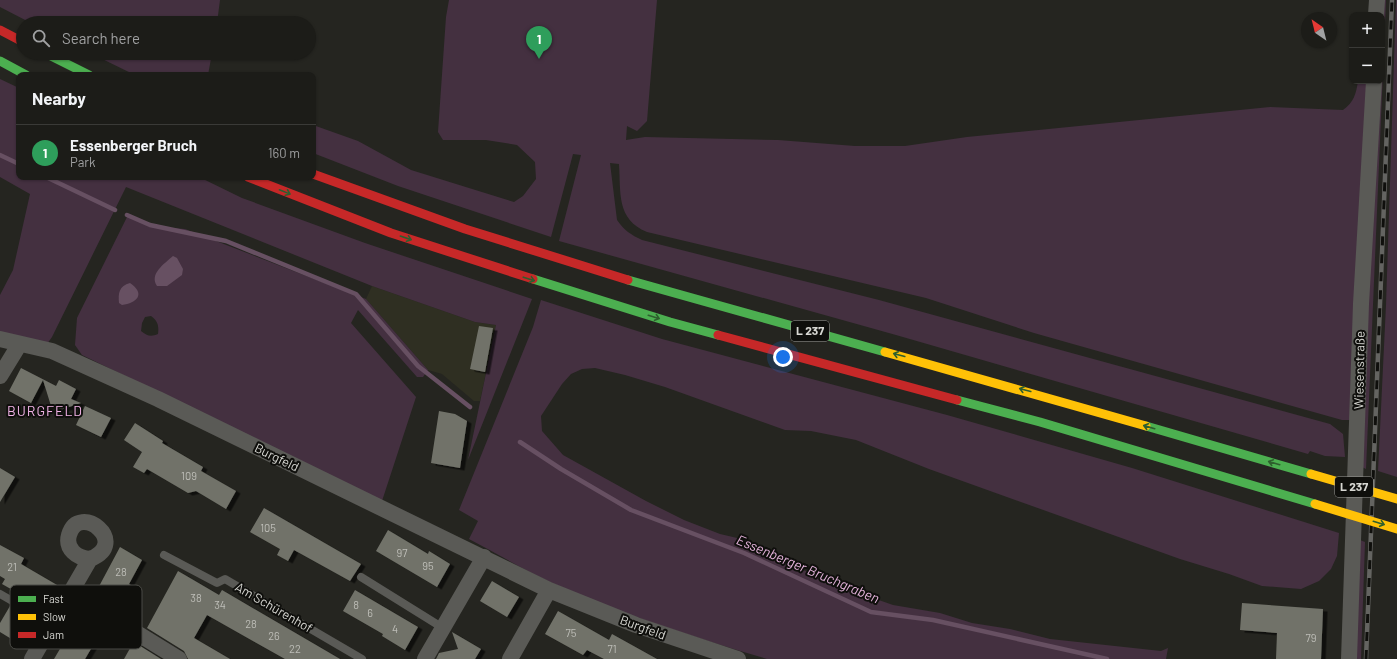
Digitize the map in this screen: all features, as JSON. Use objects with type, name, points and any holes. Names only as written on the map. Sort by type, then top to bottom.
[{"type":"highway","points":[[0,30],[16,38]]},
{"type":"highway","points":[[59,60],[83,72]]},
{"type":"highway","points":[[0,61],[20,72]]},
{"type":"highway","name":"L 237","points":[[316,175],[466,230],[568,263],[674,294],[1032,392],[1397,499]]},
{"type":"highway","name":"L 237","points":[[256,180],[391,233],[572,292],[670,322],[1040,422],[1397,529]]},
{"type":"street","points":[[1376,12],[1377,0]]},
{"type":"street","name":"Wiesenstraße","points":[[1348,659],[1361,304],[1374,84]]},
{"type":"street","name":"Burgfeld","points":[[0,339],[18,345],[52,351],[137,390],[549,590],[636,625],[738,659]]},
{"type":"street","points":[[0,376],[18,345]]},
{"type":"street","points":[[425,659],[484,558]]},
{"type":"street","points":[[75,585],[90,559]]},
{"type":"street","points":[[510,659],[549,590]]},
{"type":"street","points":[[142,636],[179,659]]},
{"type":"street","points":[[32,659],[38,649]]},
{"type":"lane","name":"Am Schürenhof","points":[[164,555],[217,583],[225,579],[362,659]]},
{"type":"lane","points":[[361,577],[443,628]]},
{"type":"lane","points":[[0,594],[10,600]]},
{"type":"shaded area","points":[[0,0],[220,0],[218,16],[17,16],[0,7]]},
{"type":"shaded area","points":[[449,0],[657,0],[647,121],[637,131],[627,126],[626,140],[645,137],[778,140],[855,146],[905,146],[967,137],[1270,107],[1343,110],[1350,104],[1354,97],[1357,84],[1368,84],[1353,416],[1349,420],[1342,420],[1034,333],[926,298],[647,232],[637,227],[625,212],[622,204],[619,164],[610,163],[617,220],[628,232],[642,240],[879,300],[1330,424],[1343,434],[1345,457],[1325,456],[1310,451],[1308,454],[896,335],[559,241],[581,155],[573,154],[551,237],[398,186],[316,154],[316,126],[358,141],[411,170],[514,202],[523,196],[536,179],[535,162],[517,145],[486,140],[443,140],[438,132],[446,17]]},
{"type":"shaded area","points":[[1379,0],[1386,0],[1385,23],[1385,12],[1381,12]]},
{"type":"shaded area","points":[[1396,0],[1397,477],[1378,471],[1386,305]]},
{"type":"shaded area","points":[[104,60],[211,60],[209,72],[129,72]]},
{"type":"shaded area","points":[[0,79],[16,87],[16,180],[205,180],[242,198],[365,243],[532,299],[468,460],[496,325],[475,322],[372,286],[126,187],[52,337],[47,344],[0,333],[0,295],[13,270],[30,194],[0,177]]},
{"type":"shaded area","points":[[1376,84],[1382,84],[1366,469],[1362,467]]},
{"type":"shaded area","points":[[128,215],[159,227],[185,229],[366,299],[428,370],[423,377],[417,377],[358,310],[351,323],[416,397],[382,501],[82,355],[75,345],[77,318]],"holes":[[[151,316],[158,324],[158,334],[153,336],[147,335],[141,331],[142,323],[145,317]]]},
{"type":"shaded area","points":[[173,256],[177,258],[183,269],[182,275],[167,286],[157,286],[155,282],[156,273]]},
{"type":"shaded area","points":[[130,283],[138,291],[138,297],[132,302],[122,305],[119,303],[120,290],[126,284]]},
{"type":"shaded area","points":[[372,286],[475,322],[496,325],[480,401],[474,401],[442,374],[428,370],[366,299]]},
{"type":"shaded area","points":[[541,300],[662,339],[947,415],[1132,468],[1339,533],[1337,556],[1331,569],[1319,581],[1301,589],[1262,586],[1180,559],[929,469],[856,440],[811,431],[785,430],[665,387],[595,368],[582,369],[571,374],[562,384],[541,416],[542,431],[563,455],[646,501],[684,520],[720,534],[750,541],[773,555],[830,583],[893,605],[940,613],[972,623],[1010,629],[1050,639],[1161,651],[1168,648],[1166,659],[767,659],[684,633],[630,615],[576,594],[540,577],[469,539],[478,521],[459,510],[533,327]]},
{"type":"shaded area","points":[[1360,540],[1365,542],[1361,659],[1356,659]]},
{"type":"building","points":[[479,326],[493,328],[485,372],[470,369]]},
{"type":"building","points":[[21,368],[56,386],[59,380],[76,389],[71,399],[81,403],[60,410],[51,406],[43,380],[31,403],[9,391]]},
{"type":"building","points":[[85,406],[111,418],[101,437],[76,425]]},
{"type":"building","points":[[439,411],[455,414],[467,421],[460,468],[431,463]]},
{"type":"building","points":[[135,423],[163,441],[162,443],[203,467],[201,471],[236,491],[226,509],[196,491],[188,493],[147,469],[144,473],[133,467],[142,452],[124,440]]},
{"type":"building","points":[[0,468],[15,477],[0,502]]},
{"type":"building","points":[[264,508],[361,564],[350,581],[294,550],[288,561],[277,555],[280,549],[250,532]]},
{"type":"building","points":[[388,530],[428,554],[429,551],[450,564],[437,587],[376,551]]},
{"type":"building","points":[[0,545],[24,558],[21,564],[57,585],[10,585],[10,588],[2,584],[5,579],[0,576]]},
{"type":"building","points":[[120,547],[142,560],[129,584],[130,585],[100,585]]},
{"type":"building","points":[[178,571],[219,595],[222,590],[340,659],[285,659],[207,615],[194,638],[230,659],[188,659],[184,651],[147,628]]},
{"type":"building","points":[[492,581],[519,597],[507,617],[480,601]]},
{"type":"building","points":[[355,590],[418,627],[405,650],[382,636],[383,634],[343,611]]},
{"type":"building","points":[[1242,603],[1323,609],[1321,659],[1276,659],[1277,633],[1240,630]]},
{"type":"building","points":[[10,606],[10,638],[0,632],[0,623]]},
{"type":"building","points":[[558,611],[609,640],[612,634],[657,659],[604,659],[587,650],[583,655],[545,634]]},
{"type":"building","points":[[452,632],[481,649],[475,659],[436,659],[439,653],[458,649]]},
{"type":"building","points":[[142,647],[161,659],[124,659],[130,649],[142,649]]},
{"type":"building","points":[[60,649],[91,649],[85,659],[54,659]]},
{"type":"waterway","name":"Essenberger Bruchgraben","points":[[0,155],[16,163]]},
{"type":"waterway","name":"Essenberger Bruchgraben","points":[[52,180],[115,210]]},
{"type":"waterway","name":"Essenberger Bruchgraben","points":[[127,215],[150,225],[226,241],[356,294],[418,366],[470,407]]},
{"type":"waterway","name":"Essenberger Bruchgraben","points":[[520,442],[561,469],[631,510],[744,553],[871,612],[933,620],[1107,659]]},
{"type":"railway","points":[[1366,659],[1392,0]]},
{"type":"traffic: fast","points":[[59,60],[83,72]]},
{"type":"traffic: fast","points":[[0,61],[20,72]]},
{"type":"traffic: fast","points":[[533,279],[670,322],[718,335]]},
{"type":"traffic: fast","points":[[628,280],[885,352]]},
{"type":"traffic: fast","points":[[957,400],[1040,422],[1315,504]]},
{"type":"traffic: fast","points":[[1146,426],[1311,474]]},
{"type":"traffic: slow","points":[[885,352],[1146,426]]},
{"type":"traffic: slow","points":[[1311,474],[1397,499]]},
{"type":"traffic: slow","points":[[1315,504],[1397,529]]},
{"type":"traffic: jam","points":[[0,30],[16,38]]},
{"type":"traffic: jam","points":[[316,175],[465,229],[628,280]]},
{"type":"traffic: jam","points":[[256,180],[391,233],[533,279]]},
{"type":"traffic: jam","points":[[718,335],[957,400]]},
{"type":"place","name":"Essenberger Bruch","points":[[539,59]]},
{"type":"district","name":"BURGFELD","points":[[45,411]]}]
